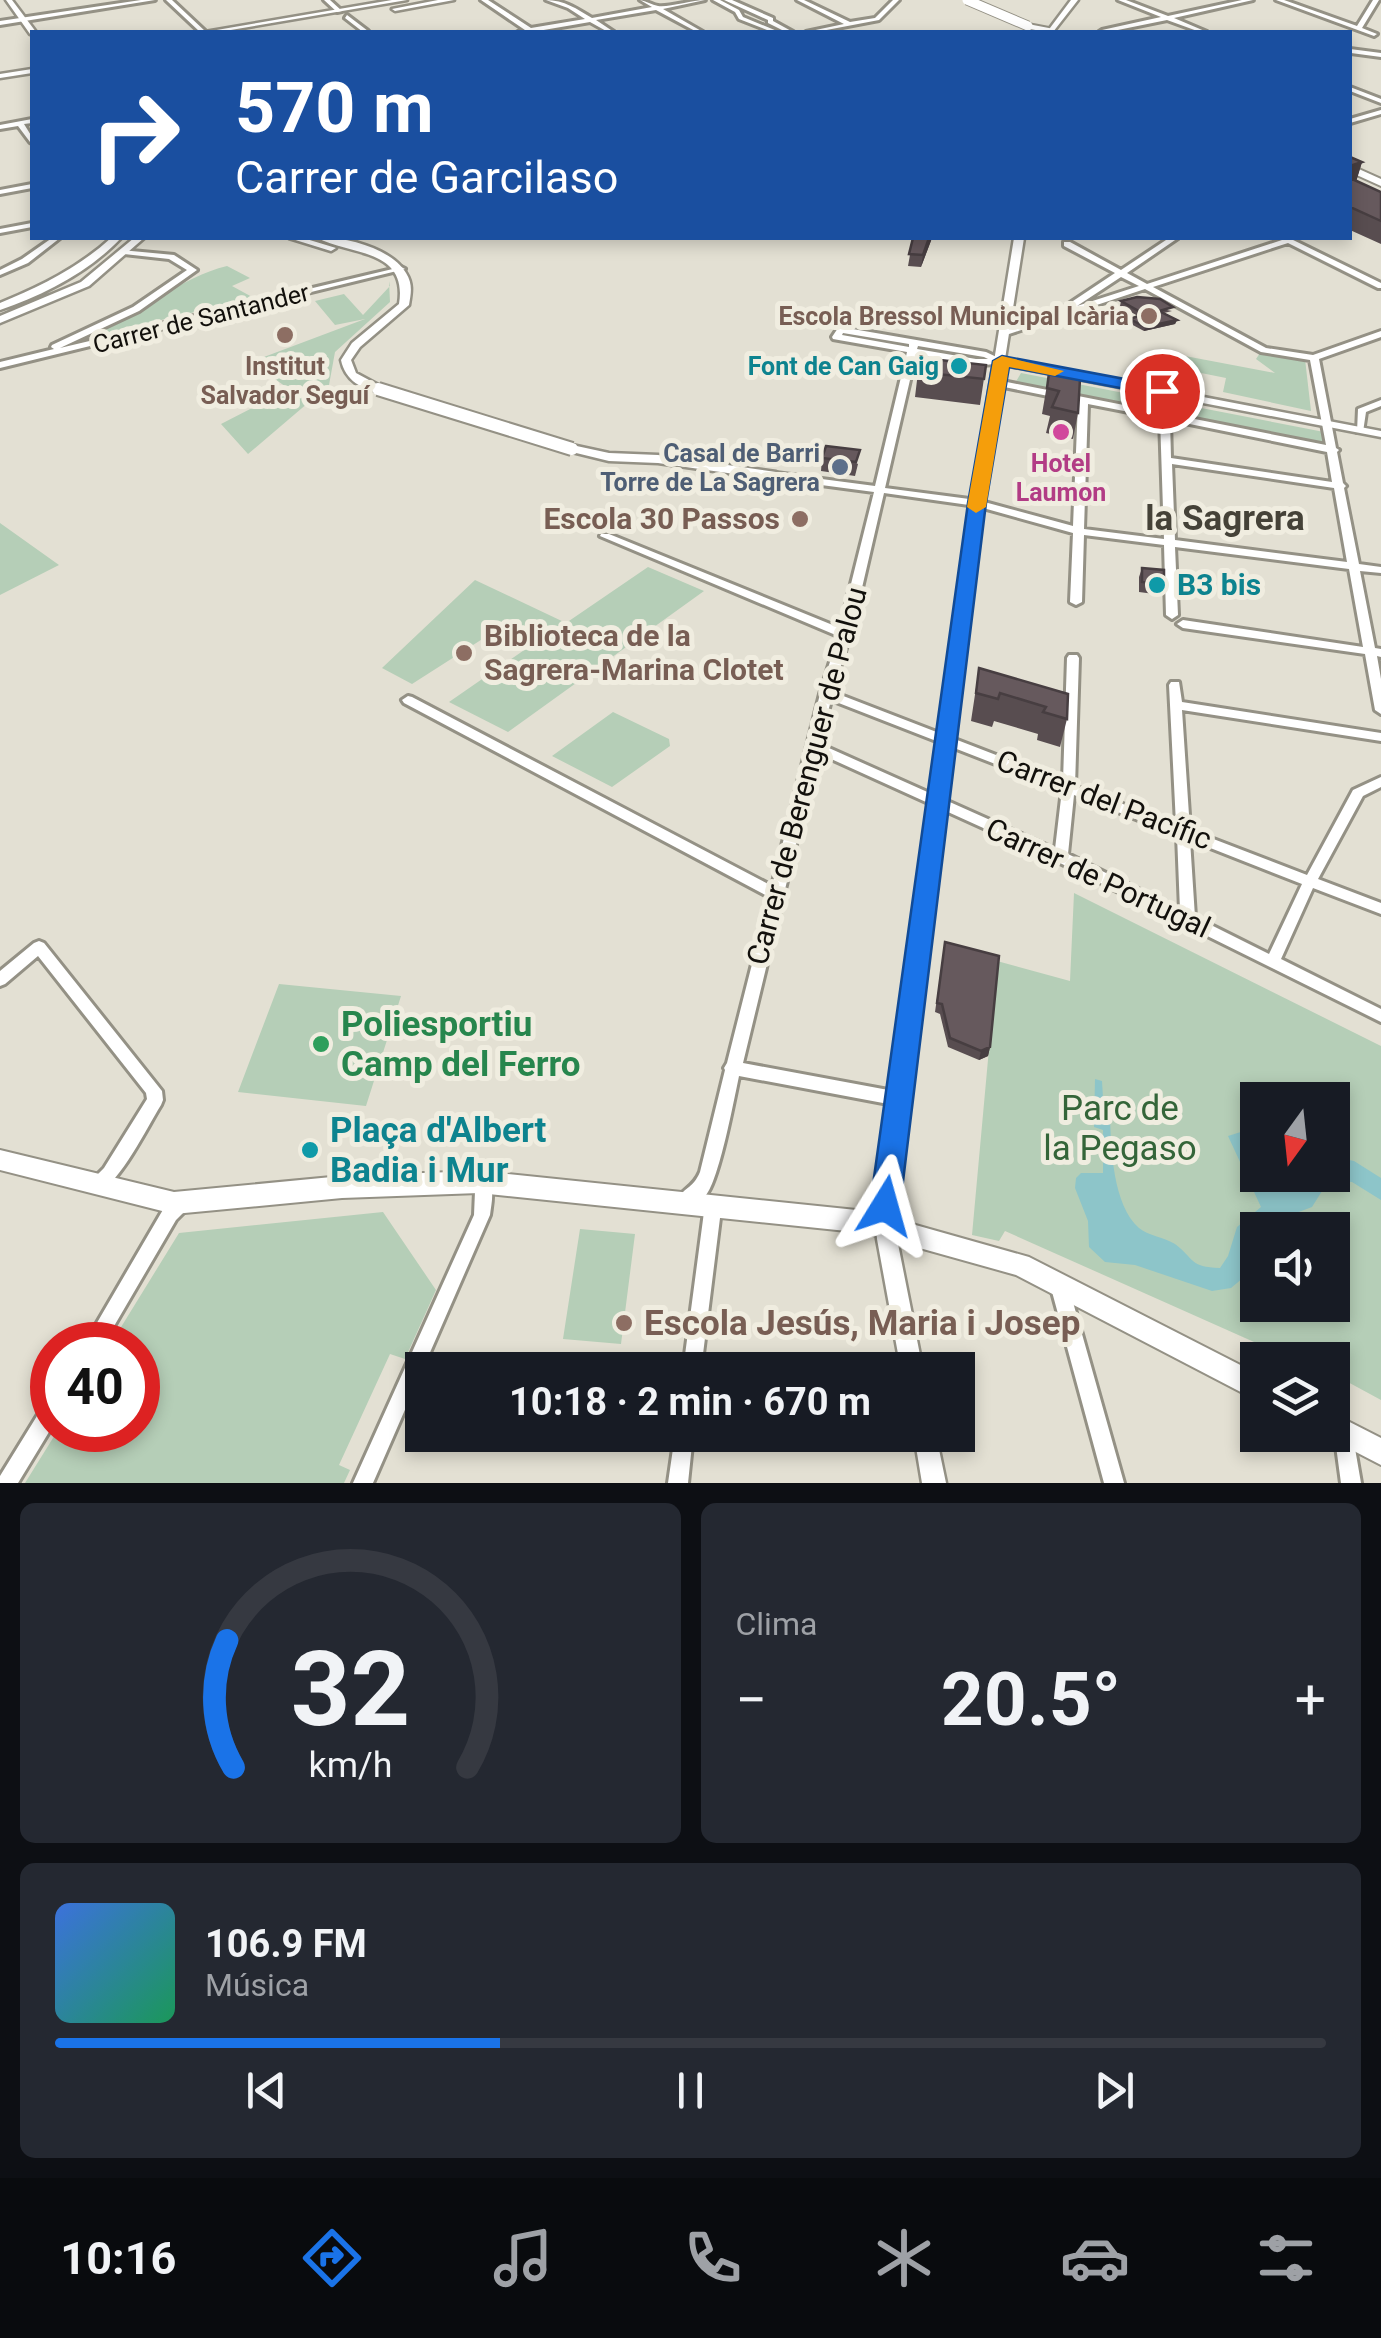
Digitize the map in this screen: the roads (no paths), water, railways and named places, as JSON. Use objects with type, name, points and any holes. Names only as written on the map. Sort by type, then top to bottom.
[{"type":"main road","points":[[965,0],[1038,30]]},
{"type":"main road","points":[[1352,169],[1381,183]]},
{"type":"main road","points":[[0,1160],[181,1203],[342,1187],[478,1182],[696,1202],[885,1226],[993,1256],[1059,1284],[1240,1379]]},
{"type":"main road","points":[[1350,1435],[1381,1452]]},
{"type":"street","points":[[9,0],[31,30]]},
{"type":"street","points":[[0,23],[152,0]]},
{"type":"street","points":[[169,0],[204,30]]},
{"type":"street","points":[[327,0],[363,30]]},
{"type":"street","points":[[219,30],[404,0]]},
{"type":"street","points":[[271,30],[451,0]]},
{"type":"street","points":[[484,0],[529,30]]},
{"type":"street","points":[[549,0],[616,30]]},
{"type":"street","points":[[574,0],[608,30]]},
{"type":"street","points":[[643,0],[696,30]]},
{"type":"street","points":[[542,30],[702,0]]},
{"type":"street","points":[[716,0],[741,18],[773,30]]},
{"type":"street","points":[[727,0],[764,14],[786,30]]},
{"type":"street","points":[[800,0],[849,24]]},
{"type":"street","points":[[819,30],[876,19],[896,0]]},
{"type":"street","points":[[1041,30],[1065,0]]},
{"type":"street","points":[[1041,30],[1075,0]]},
{"type":"street","points":[[1120,0],[1199,30]]},
{"type":"street","points":[[1111,30],[1250,0]]},
{"type":"street","points":[[1278,0],[1378,34]]},
{"type":"street","points":[[1358,29],[1376,0]]},
{"type":"street","points":[[1352,41],[1378,34]]},
{"type":"street","points":[[1352,51],[1381,55]]},
{"type":"street","points":[[0,67],[30,62]]},
{"type":"street","points":[[0,76],[30,70]]},
{"type":"street","points":[[1352,91],[1381,102]]},
{"type":"street","points":[[1352,120],[1381,112]]},
{"type":"street","points":[[0,126],[30,121]]},
{"type":"street","points":[[20,123],[30,138]]},
{"type":"street","points":[[0,192],[30,186]]},
{"type":"street","points":[[0,231],[30,225]]},
{"type":"street","points":[[0,273],[53,240]]},
{"type":"street","points":[[0,307],[67,278],[114,240]]},
{"type":"street","points":[[0,320],[71,292],[137,240]]},
{"type":"street","points":[[301,240],[397,266]]},
{"type":"street","points":[[329,240],[381,254],[397,266],[406,290],[404,305],[356,345],[346,360],[351,375],[378,389],[572,448],[621,458],[977,503],[1078,531],[1381,570]]},
{"type":"street","points":[[909,1352],[885,1226],[977,503],[1018,240]]},
{"type":"street","points":[[1058,315],[1171,240]]},
{"type":"street","points":[[1006,332],[1283,240]]},
{"type":"street","points":[[1288,240],[1381,286]]},
{"type":"street","points":[[1067,244],[1264,350],[1314,358],[1381,334]]},
{"type":"street","points":[[41,356],[136,309],[193,270],[171,256],[124,252]]},
{"type":"street","name":"Carrer de Santander","points":[[0,365],[397,266]]},
{"type":"street","points":[[913,347],[836,337],[841,330],[913,347],[976,362],[1002,361],[1381,434]]},
{"type":"street","name":"Carrer de Berenguer de Palou","points":[[696,1202],[705,1180],[844,634],[913,347]]},
{"type":"street","points":[[1314,358],[1376,652],[1381,710]]},
{"type":"street","points":[[997,383],[1334,450]]},
{"type":"street","points":[[1076,602],[1083,400]]},
{"type":"street","points":[[1360,430],[1361,410],[1381,403]]},
{"type":"street","points":[[1165,416],[1172,614]]},
{"type":"street","points":[[1166,460],[1341,486]]},
{"type":"street","points":[[605,536],[844,634]]},
{"type":"street","points":[[1183,624],[1376,652]]},
{"type":"street","points":[[1060,857],[1068,786],[1073,658]]},
{"type":"street","points":[[1175,684],[1188,920]]},
{"type":"street","name":"Carrer del Pacífic","points":[[826,694],[1381,908]]},
{"type":"street","points":[[408,700],[775,894]]},
{"type":"street","points":[[1176,705],[1381,736]]},
{"type":"street","name":"Carrer de Portugal","points":[[813,746],[1060,857],[1381,1016]]},
{"type":"street","points":[[1272,962],[1358,793],[1381,782]]},
{"type":"street","points":[[0,980],[39,947],[156,1096],[110,1173],[98,1185]]},
{"type":"street","points":[[732,1068],[899,1099]]},
{"type":"street","points":[[363,1483],[482,1214],[484,1189],[478,1182]]},
{"type":"street","points":[[694,1352],[713,1210],[696,1202]]},
{"type":"street","points":[[107,1322],[170,1214],[181,1203]]},
{"type":"street","points":[[1059,1284],[1114,1483]]},
{"type":"street","points":[[7,1483],[30,1446]]},
{"type":"street","points":[[678,1483],[682,1452]]},
{"type":"street","points":[[928,1452],[934,1483]]},
{"type":"street","points":[[1344,1452],[1351,1483]]},
{"type":"water","points":[[1095,1079],[1102,1081],[1104,1115],[1110,1117],[1115,1176],[1130,1218],[1143,1231],[1175,1244],[1197,1264],[1220,1268],[1240,1224],[1240,1280],[1231,1288],[1212,1291],[1135,1265],[1105,1262],[1089,1247],[1088,1221],[1075,1188],[1081,1173],[1103,1173],[1103,1130],[1094,1127]]},
{"type":"water","points":[[1240,1132],[1240,1162],[1228,1136]]},
{"type":"water","points":[[1350,1160],[1381,1178],[1381,1200],[1352,1182]]},
{"type":"water","points":[[1254,1192],[1321,1192],[1312,1207],[1299,1212],[1255,1212],[1261,1207]]},
{"type":"place","name":"Escola Bressol Municipal Icària","points":[[1149,316]]},
{"type":"place","name":"Institut Salvador Seguí","points":[[285,335]]},
{"type":"place","name":"Font de Can Gaig","points":[[959,366]]},
{"type":"place","name":"Hotel Laumon","points":[[1061,432]]},
{"type":"place","name":"Casal de Barri Torre de La Sagrera","points":[[840,467]]},
{"type":"place","name":"Escola 30 Passos","points":[[800,519]]},
{"type":"place","name":"B3 bis","points":[[1157,585]]},
{"type":"place","name":"Biblioteca de la Sagrera-Marina Clotet","points":[[464,653]]},
{"type":"place","name":"Poliesportiu Camp del Ferro","points":[[321,1044]]},
{"type":"place","name":"Plaça d'Albert Badia i Mur","points":[[310,1150]]},
{"type":"place","name":"Escola Jesús, Maria i Josep","points":[[624,1323]]},
{"type":"district","name":"la Sagrera","points":[[1225,518]]},
{"type":"park label","name":"Parc de la Pegaso","points":[[1120,1128]]}]
